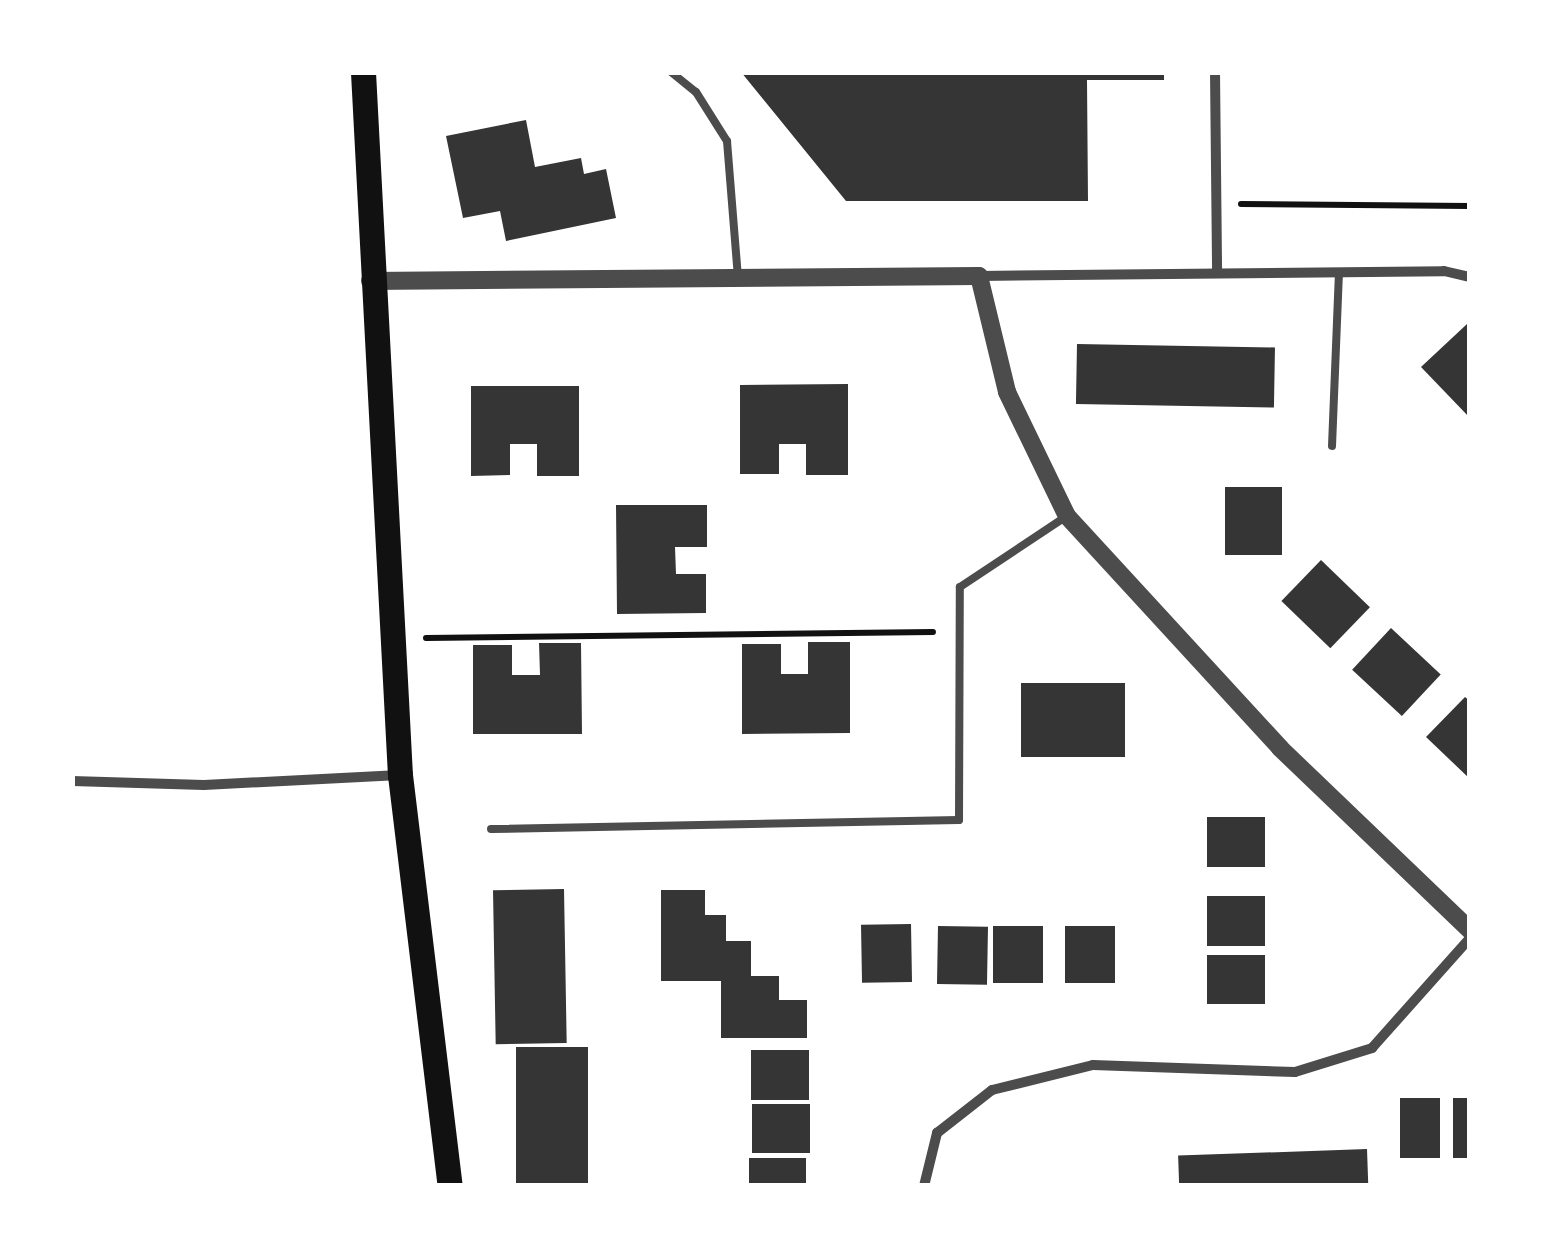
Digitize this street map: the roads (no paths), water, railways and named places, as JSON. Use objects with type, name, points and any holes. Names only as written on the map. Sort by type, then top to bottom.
[{"type":"main road","points":[[363,72],[370,281],[400,775],[450,1186]]},
{"type":"street","points":[[1215,72],[1217,272]]},
{"type":"street","points":[[370,281],[1217,272],[1470,277]]},
{"type":"street","points":[[924,1186],[936,1132],[992,1090],[1093,1065],[1295,1072],[1372,1048],[1470,934],[1280,748],[1067,516],[1006,392],[979,276]]},
{"type":"street","points":[[72,780],[204,785],[400,775]]},
{"type":"lane","points":[[671,72],[696,92],[727,141],[738,278]]},
{"type":"lane","points":[[1332,446],[1339,272]]},
{"type":"lane","points":[[491,828],[960,820],[960,587],[1067,516]]}]
